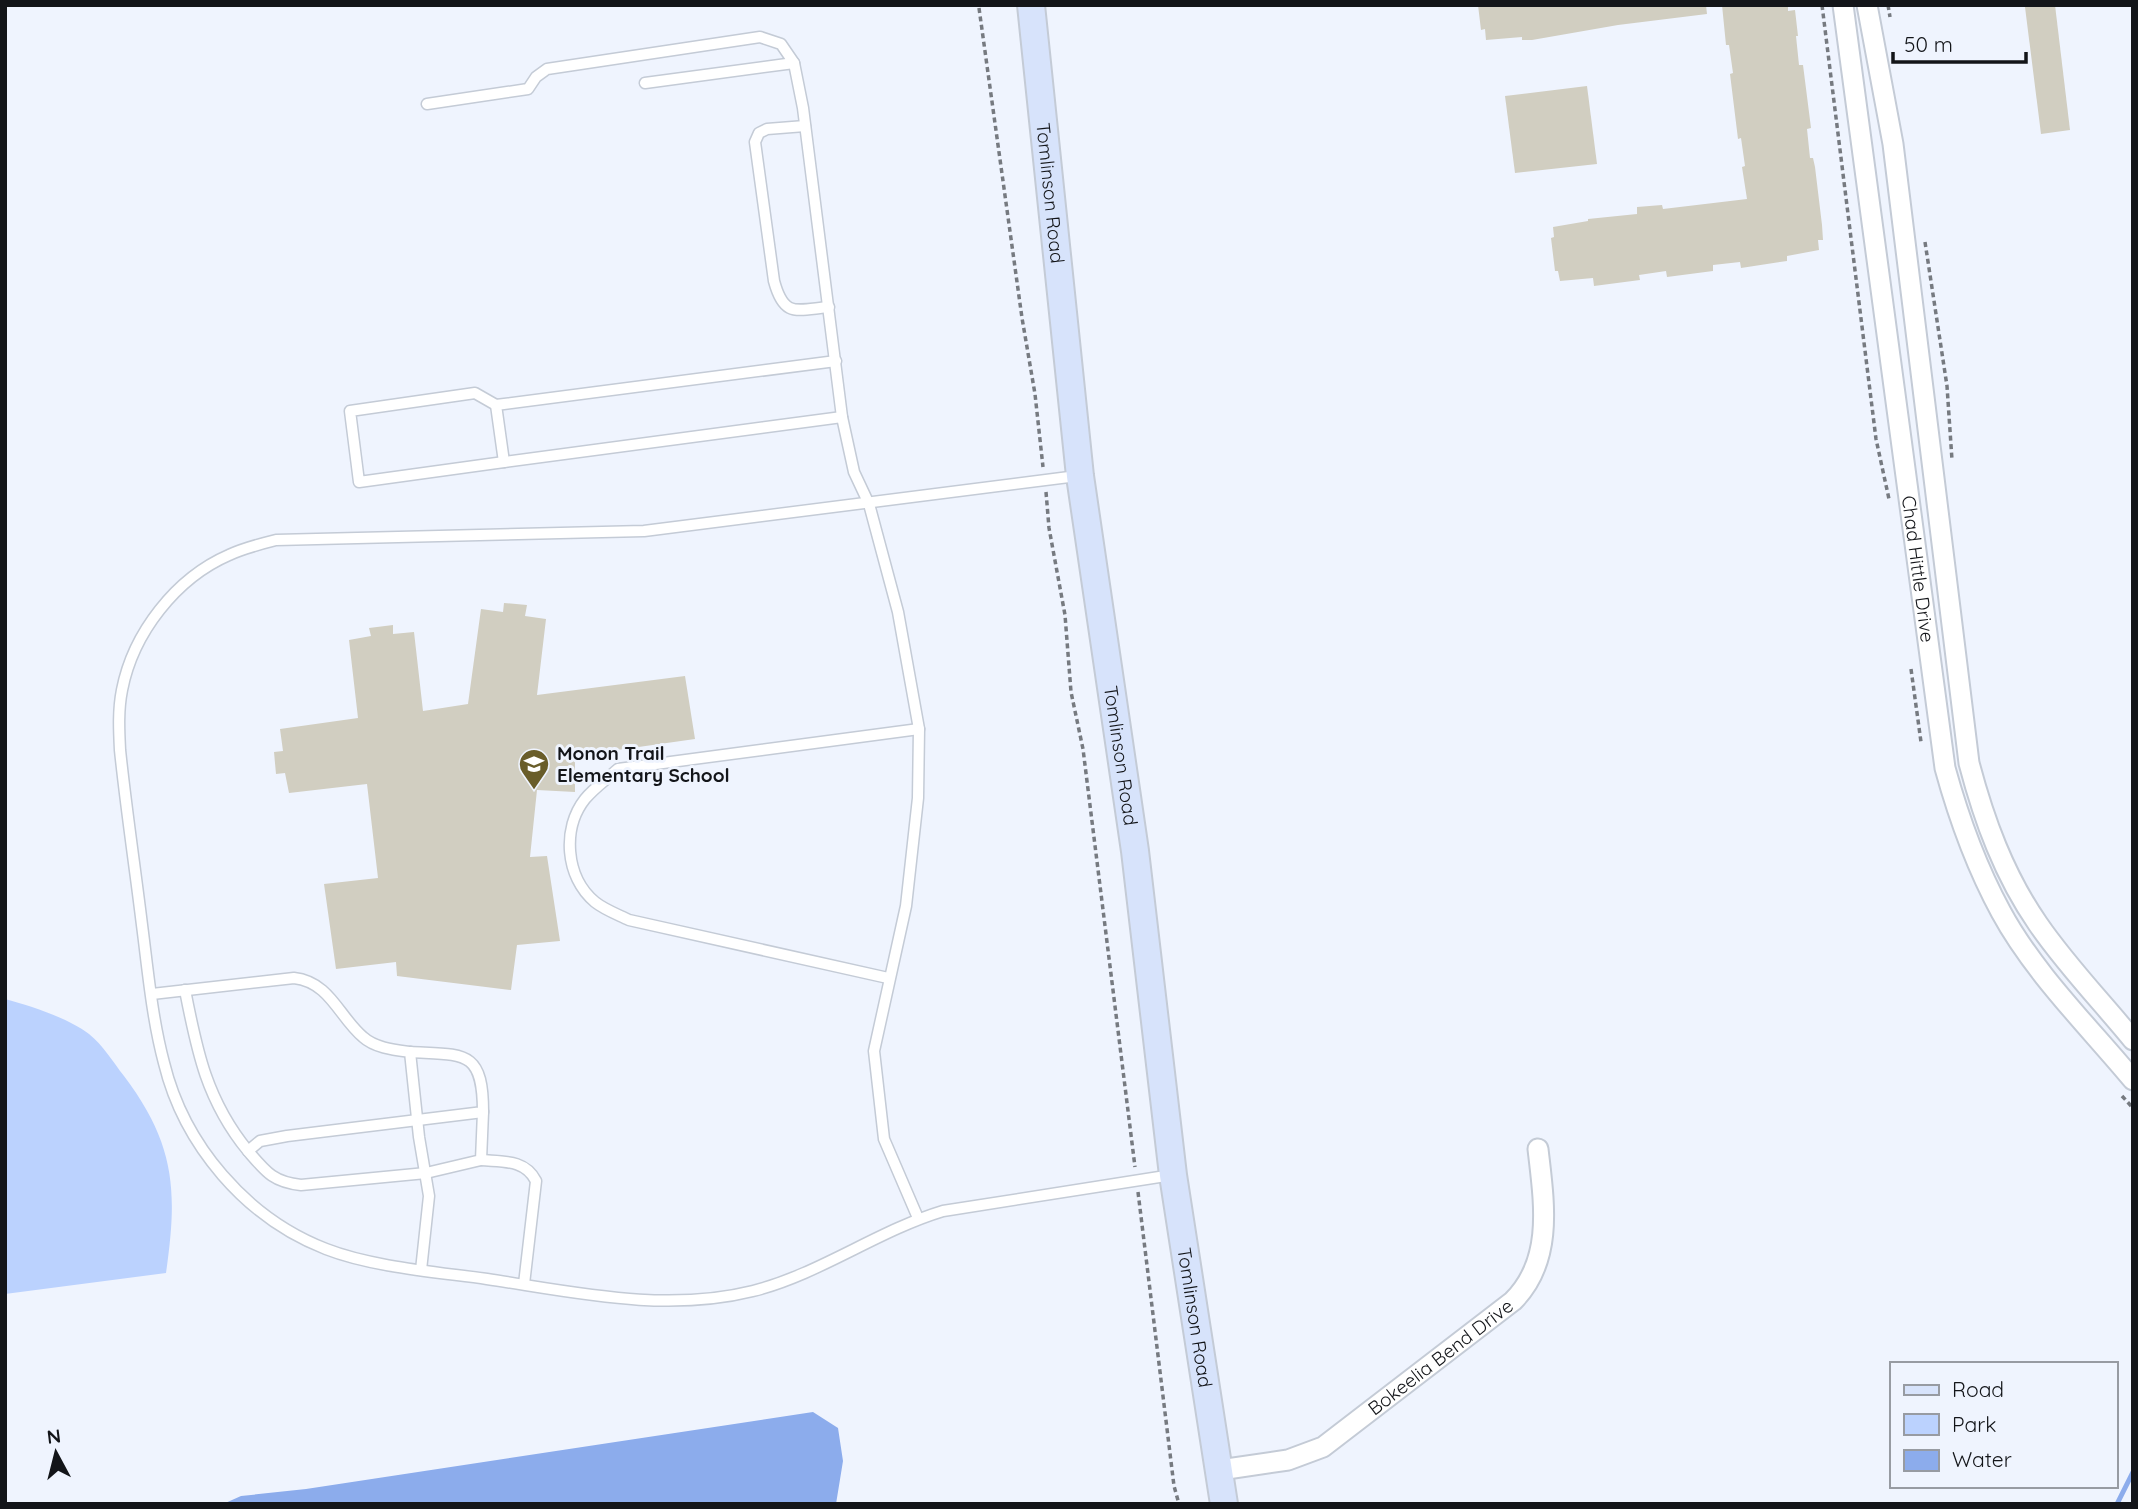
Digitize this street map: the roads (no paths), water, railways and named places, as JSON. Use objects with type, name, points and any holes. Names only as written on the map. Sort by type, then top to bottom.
[{"type":"street","name":"Tomlinson Road","points":[[1031,5],[1080,476],[1135,851],[1172,1175],[1224,1504]]},
{"type":"street","name":"Chad Hittle Drive","points":[[1843,5],[1945,768],[1960,820],[1980,871],[2003,915],[2036,964],[2133,1080]]},
{"type":"street","name":"Chad Hittle Drive","points":[[1867,5],[1893,144],[1969,762],[1998,852],[2038,925],[2133,1041]]},
{"type":"street","name":"Bokeelia Bend Drive","points":[[1220,1470],[1288,1460],[1324,1447],[1513,1301],[1530,1279],[1542,1248],[1544,1204],[1538,1149]]},
{"type":"lane","points":[[427,104],[528,89],[536,77],[547,69],[760,37],[781,44],[794,63],[805,125],[842,417],[854,472],[869,504],[898,612],[919,729],[918,798],[906,906],[874,1051],[884,1139],[918,1218]]},
{"type":"lane","points":[[645,83],[794,63]]},
{"type":"lane","points":[[805,125],[767,129],[758,133],[755,142],[774,281],[779,299],[786,307],[794,310],[829,307]]},
{"type":"lane","points":[[836,361],[496,405],[475,393],[350,411],[359,482],[842,417]]},
{"type":"lane","points":[[496,405],[504,461]]},
{"type":"lane","points":[[1080,476],[644,531],[275,540],[230,554],[210,565],[173,594],[157,614],[132,658],[121,692],[118,724],[120,750],[152,994],[163,1063],[177,1101],[195,1138],[228,1182],[269,1217],[327,1250],[421,1270],[622,1299],[670,1301],[732,1296],[795,1278],[918,1218],[970,1206],[1172,1175]]},
{"type":"lane","points":[[888,978],[629,920],[595,902],[580,883],[572,862],[571,824],[586,798],[618,769],[919,729]]},
{"type":"lane","points":[[152,994],[294,978],[309,980],[325,992],[364,1038],[379,1046],[410,1052],[461,1055],[477,1069],[483,1090],[481,1160]]},
{"type":"lane","points":[[185,990],[194,1039],[212,1095],[230,1129],[261,1165],[281,1182],[301,1185],[426,1173],[481,1160],[527,1167],[536,1181],[524,1284]]},
{"type":"lane","points":[[410,1052],[429,1196],[421,1270]]},
{"type":"lane","points":[[248,1151],[260,1141],[287,1136],[482,1112]]},
{"type":"water","points":[[813,1412],[838,1428],[843,1461],[836,1504],[223,1504],[241,1496],[306,1489]]},
{"type":"waterway","points":[[2117,1504],[2133,1472]]},
{"type":"place","name":"Monon Trail Elementary School","points":[[534,791]]}]
